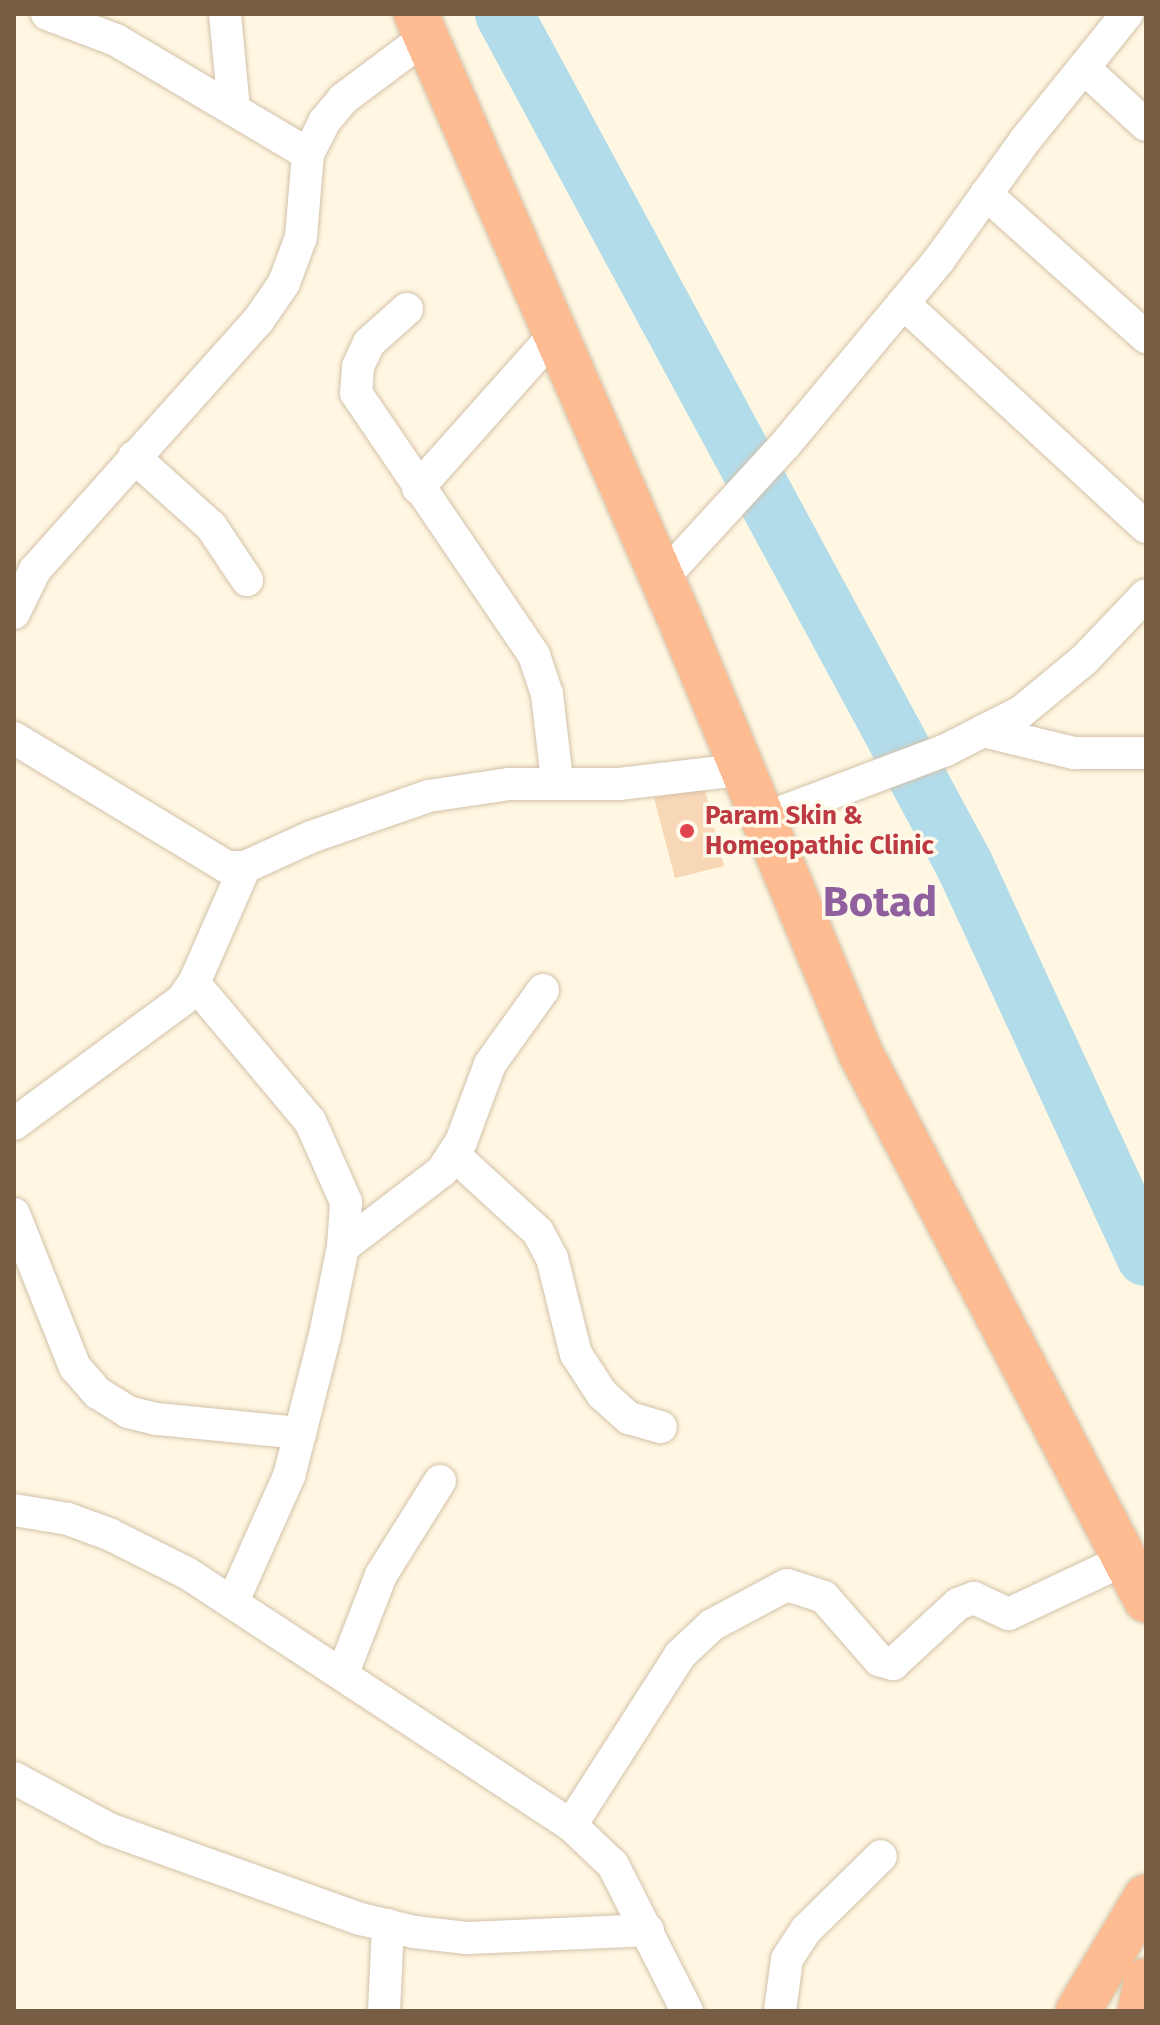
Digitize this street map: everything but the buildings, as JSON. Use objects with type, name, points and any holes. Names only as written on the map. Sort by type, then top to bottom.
[{"type":"highway","points":[[421,26],[662,579],[738,770],[862,1056],[1146,1600]]},
{"type":"highway","points":[[1078,2011],[1128,1957],[1146,1897]]},
{"type":"highway","points":[[1140,2011],[1146,1981]]},
{"type":"street","points":[[47,14],[116,40],[308,154]]},
{"type":"street","points":[[225,14],[234,109]]},
{"type":"street","points":[[662,579],[785,445],[903,303],[1127,14]]},
{"type":"street","points":[[14,613],[22,565],[134,457],[258,321],[284,283],[301,237],[308,154],[343,99],[421,26]]},
{"type":"street","points":[[1084,68],[1146,125]]},
{"type":"street","points":[[986,194],[1146,337]]},
{"type":"street","points":[[903,303],[1146,527]]},
{"type":"street","points":[[407,309],[369,343],[358,367],[356,393],[534,655],[547,694],[557,781]]},
{"type":"street","points":[[418,488],[556,333]]},
{"type":"street","points":[[134,457],[211,526],[247,580]]},
{"type":"street","points":[[760,820],[944,751],[983,731],[1052,687],[1146,595]]},
{"type":"street","points":[[983,731],[1074,753],[1146,753]]},
{"type":"street","points":[[14,738],[227,867],[245,867],[311,837],[429,796],[557,781],[619,784],[738,770]]},
{"type":"street","points":[[14,1124],[182,1000],[194,983],[245,867]]},
{"type":"street","points":[[194,983],[310,1121],[346,1202],[343,1247],[300,1433],[271,1524],[233,1601]]},
{"type":"street","points":[[343,1247],[442,1171],[453,1154],[490,1064],[543,990]]},
{"type":"street","points":[[453,1154],[538,1232],[552,1258],[576,1354],[602,1394],[629,1418],[661,1427]]},
{"type":"street","points":[[14,1214],[75,1367],[98,1393],[128,1412],[157,1419],[300,1433]]},
{"type":"street","points":[[343,1673],[381,1575],[440,1481]]},
{"type":"street","points":[[14,1510],[68,1519],[109,1534],[233,1601],[571,1825],[613,1865],[687,2011]]},
{"type":"street","points":[[571,1825],[680,1655],[712,1625],[787,1585],[824,1597],[879,1660],[893,1664],[958,1604],[974,1598],[1009,1614],[1126,1559]]},
{"type":"street","points":[[14,1778],[109,1829],[388,1925],[467,1938],[648,1930]]},
{"type":"street","points":[[780,2011],[787,1959],[806,1930],[881,1856]]},
{"type":"street","points":[[384,2011],[388,1925]]},
{"type":"waterway","points":[[504,14],[964,864],[1146,1257]]},
{"type":"place","name":"Param Skin & Homeopathic Clinic","points":[[687,831]]},
{"type":"district","name":"Botad","points":[[880,902]]}]
